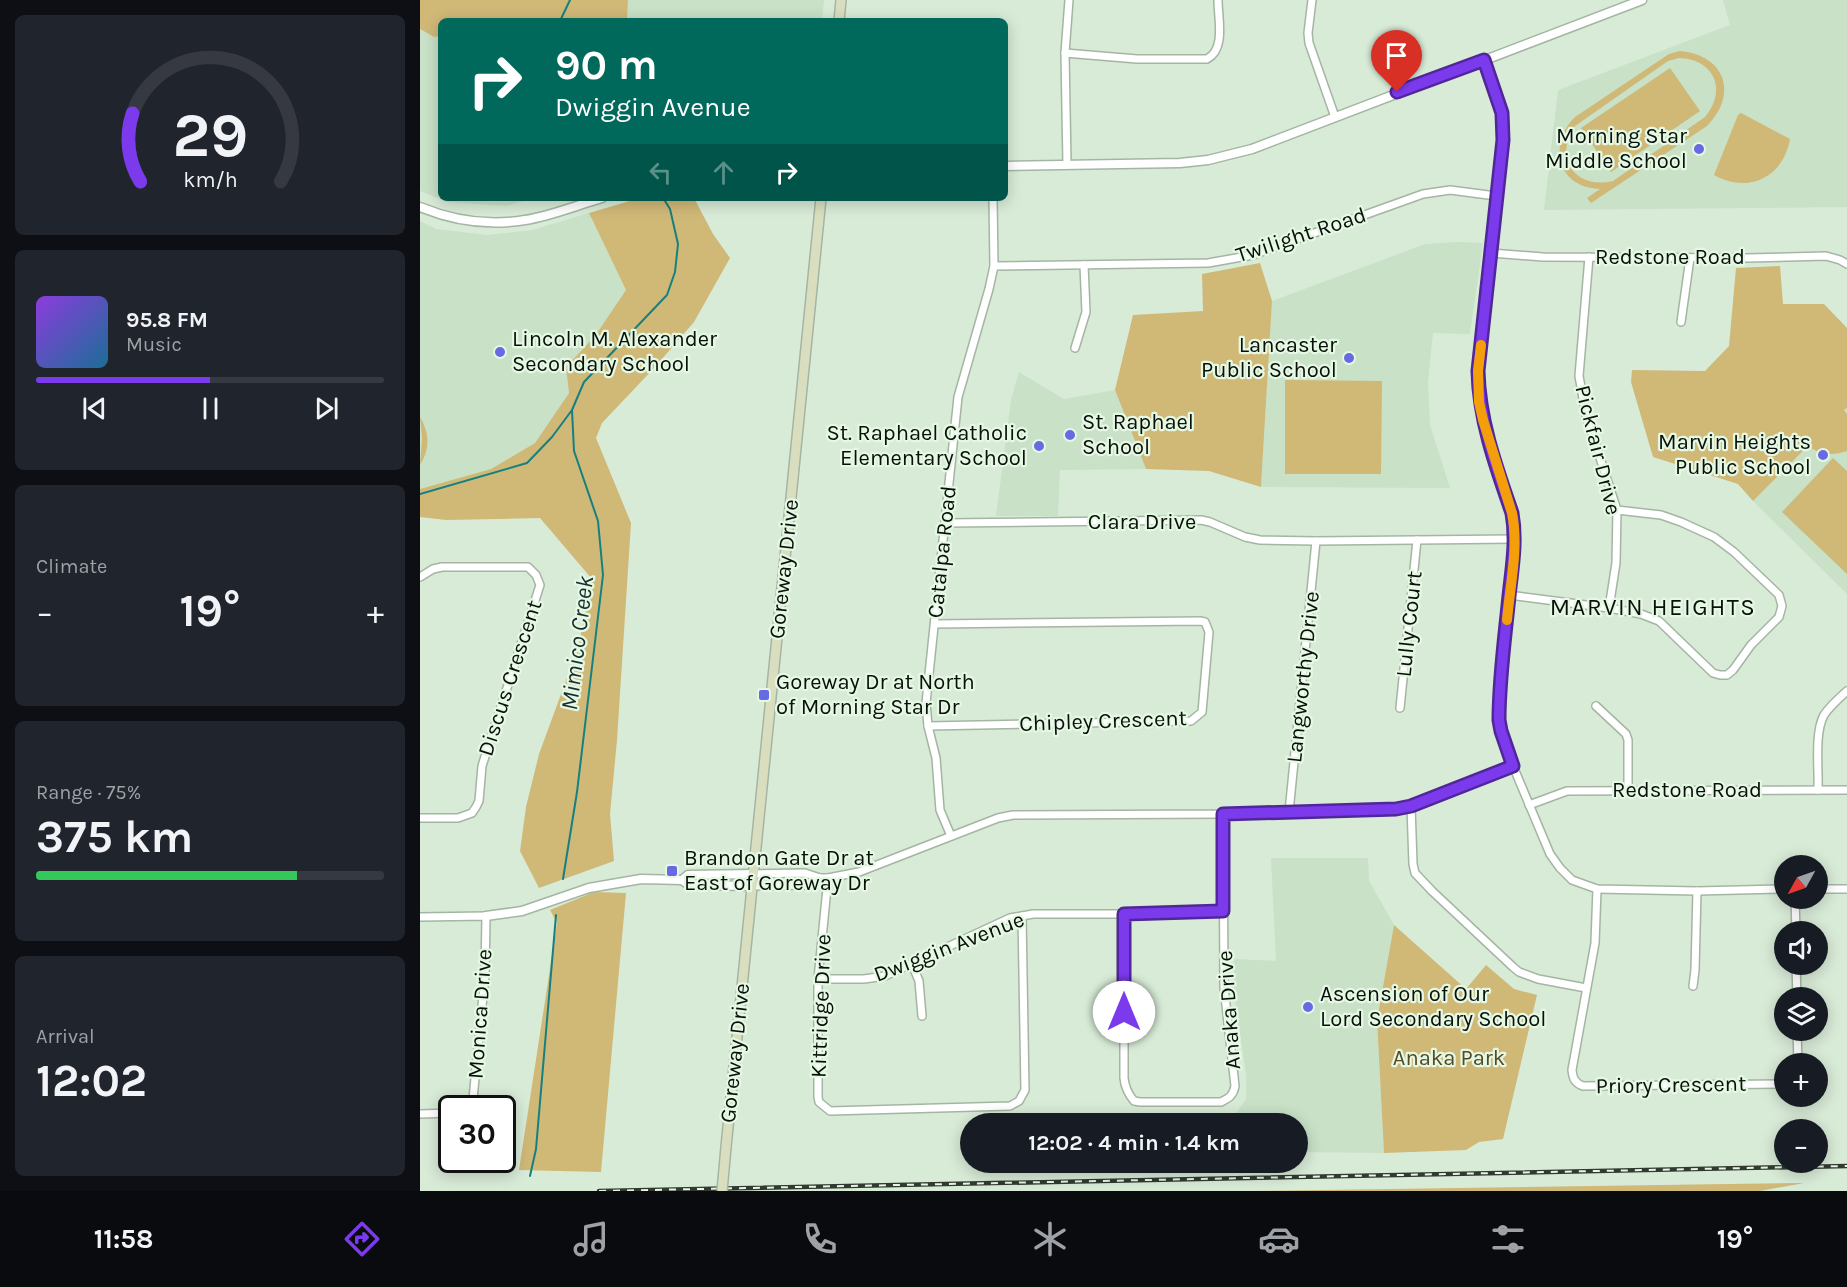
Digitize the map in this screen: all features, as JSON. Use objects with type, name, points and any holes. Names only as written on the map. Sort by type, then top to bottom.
[{"type":"main road","points":[[839,18],[841,0]]},
{"type":"main road","name":"Goreway Drive","points":[[722,1191],[821,201]]},
{"type":"street","points":[[1068,165],[1065,53],[1069,0]]},
{"type":"street","points":[[1065,53],[1137,59],[1207,59],[1213,56],[1219,47],[1218,0]]},
{"type":"street","points":[[1312,0],[1309,43],[1335,117]]},
{"type":"street","points":[[1008,166],[1180,163],[1208,160],[1252,149],[1639,0]]},
{"type":"street","points":[[1484,60],[1502,113],[1503,140],[1478,371],[1479,402],[1512,513],[1515,539],[1499,720],[1513,766],[1550,854],[1572,880],[1597,888],[1697,891],[1774,889]]},
{"type":"street","name":"Twilight Road","points":[[994,266],[1208,263],[1253,255],[1423,194],[1450,190],[1496,196]]},
{"type":"street","points":[[420,207],[436,214],[464,221],[497,222],[526,220],[592,201]]},
{"type":"street","name":"Catalpa Road","points":[[951,836],[940,810],[936,758],[928,726],[926,703],[958,397],[994,266],[993,201]]},
{"type":"street","name":"Redstone Road","points":[[1491,253],[1518,256],[1690,258],[1826,256],[1847,264]]},
{"type":"street","name":"Pickfair Drive","points":[[1589,257],[1579,376],[1586,415],[1617,510],[1616,563],[1610,608]]},
{"type":"street","points":[[1682,322],[1690,258]]},
{"type":"street","points":[[1076,348],[1086,312],[1084,266]]},
{"type":"street","points":[[1509,595],[1610,608],[1659,621],[1708,668],[1720,675],[1727,675],[1751,645],[1779,617],[1782,610],[1779,595],[1734,552],[1714,537],[1661,515],[1617,510]]},
{"type":"street","name":"Clara Drive","points":[[946,523],[1201,520],[1245,537],[1260,540],[1515,539]]},
{"type":"street","name":"Lully Court","points":[[1400,708],[1417,540]]},
{"type":"street","name":"Langworthy Drive","points":[[1289,812],[1316,541]]},
{"type":"street","name":"Discus Crescent","points":[[420,577],[433,569],[442,567],[528,567],[536,575],[540,585],[482,766],[479,801],[476,807],[472,813],[458,818],[420,818]]},
{"type":"street","name":"Chipley Crescent","points":[[928,726],[1191,721],[1202,712],[1209,632],[1205,622],[1200,621],[935,624]]},
{"type":"street","points":[[1818,790],[1821,722],[1825,714],[1847,691]]},
{"type":"street","points":[[1596,706],[1626,734],[1628,790]]},
{"type":"street","points":[[420,917],[486,916],[522,911],[590,888],[641,879],[682,880],[689,885],[810,885],[824,878],[870,869],[998,818],[1013,815],[1223,814],[1396,809],[1411,806],[1513,766]]},
{"type":"street","name":"Redstone Road","points":[[1529,805],[1567,791],[1847,790]]},
{"type":"street","points":[[1411,806],[1415,873],[1432,891],[1519,972],[1538,979],[1586,988]]},
{"type":"street","name":"Anaka Drive","points":[[1124,914],[1124,1078],[1129,1096],[1134,1101],[1140,1102],[1221,1102],[1233,1095],[1235,1086],[1224,987],[1223,814]]},
{"type":"street","points":[[682,880],[688,875],[805,873],[824,878]]},
{"type":"street","name":"Kittridge Drive","points":[[824,878],[818,979],[818,1097],[824,1108],[830,1111],[1015,1105],[1024,1095],[1025,1090],[1022,916]]},
{"type":"street","name":"Priory Crescent","points":[[1597,888],[1595,943],[1572,1078],[1583,1086],[1774,1084]]},
{"type":"street","points":[[1828,889],[1847,889]]},
{"type":"street","points":[[1693,986],[1697,891]]},
{"type":"street","name":"Dwiggin Avenue","points":[[818,979],[885,976],[1010,918],[1032,914],[1223,911]]},
{"type":"street","name":"Monica Drive","points":[[473,1095],[485,975],[486,916]]},
{"type":"street","points":[[912,964],[919,981],[922,1016]]},
{"type":"street","points":[[420,1114],[438,1113]]},
{"type":"shaded area","points":[[628,0],[824,0],[822,18],[627,18]]},
{"type":"shaded area","name":"Morning Star Middle School","points":[[1723,0],[1847,0],[1847,207],[1544,210],[1558,90],[1730,25]]},
{"type":"shaded area","points":[[420,29],[434,37],[438,36],[438,198],[420,191]]},
{"type":"shaded area","points":[[445,201],[523,201],[507,206]]},
{"type":"shaded area","name":"Lincoln M. Alexander Secondary School","points":[[589,213],[626,290],[595,336],[566,367],[569,393],[535,443],[491,469],[420,489],[420,221],[436,229],[487,235],[532,230]]},
{"type":"shaded area","name":"Lancaster Public School","points":[[1483,243],[1470,334],[1433,333],[1428,382],[1430,425],[1450,488],[1261,487],[1272,301],[1425,244]]},
{"type":"shaded area","name":"St. Raphael School","points":[[1019,372],[1064,399],[1115,390],[1146,469],[1060,470],[1058,516],[996,516],[1011,400]]},
{"type":"shaded area","name":"Marvin Heights Public School","points":[[1847,408],[1847,594],[1753,501]]},
{"type":"shaded area","name":"Ascension of Our Lord Secondary School","points":[[1271,858],[1368,858],[1369,881],[1394,925],[1377,1020],[1384,1153],[1308,1152],[1308,1113],[1237,1113],[1246,1099],[1246,1074],[1234,994],[1234,959],[1276,961]]},
{"type":"green space","points":[[420,0],[628,0],[627,18],[438,18],[438,36],[434,37],[420,29]]},
{"type":"green space","points":[[1680,51],[1695,54],[1708,60],[1717,68],[1724,89],[1723,101],[1717,114],[1707,126],[1591,203],[1587,198],[1600,189],[1581,185],[1565,172],[1560,153],[1563,134],[1575,117],[1669,54]],"holes":[[[1679,58],[1691,60],[1709,70],[1714,78],[1716,97],[1705,117],[1613,181],[1600,183],[1578,176],[1567,160],[1566,149],[1575,126],[1668,61]]]},
{"type":"green space","points":[[1670,68],[1700,111],[1611,172],[1581,128]]},
{"type":"green space","points":[[1741,113],[1790,139],[1786,153],[1772,173],[1762,179],[1739,183],[1714,175],[1738,115]]},
{"type":"green space","points":[[630,201],[696,201],[713,234],[730,258],[694,322],[602,423],[596,438],[631,523],[610,814],[614,861],[539,888],[520,851],[526,807],[539,754],[578,648],[592,579],[540,518],[446,520],[420,517],[420,489],[491,469],[535,443],[569,393],[566,367],[595,336],[626,290],[589,213]]},
{"type":"green space","points":[[1260,263],[1272,301],[1261,487],[1209,471],[1146,469],[1115,390],[1133,315],[1203,311],[1202,274]]},
{"type":"green space","points":[[1780,266],[1783,304],[1824,304],[1847,328],[1847,408],[1844,410],[1847,414],[1847,451],[1827,454],[1808,446],[1753,501],[1738,484],[1653,457],[1631,382],[1632,370],[1705,371],[1729,346],[1736,268]]},
{"type":"green space","points":[[1285,380],[1382,381],[1381,474],[1285,474]]},
{"type":"green space","points":[[420,417],[426,429],[428,441],[426,453],[420,465],[422,438]]},
{"type":"green space","points":[[1833,458],[1847,471],[1847,574],[1782,512]]},
{"type":"green space","points":[[594,892],[626,893],[601,1172],[519,1170],[557,923],[550,910]]},
{"type":"green space","name":"Anaka Park","points":[[1394,925],[1466,989],[1486,965],[1514,989],[1537,995],[1503,1139],[1479,1142],[1466,1150],[1384,1153],[1377,1020]]},
{"type":"green space","points":[[1804,1183],[1760,1191],[1248,1191]]},
{"type":"waterway","name":"Mimico Creek","points":[[561,18],[570,0]]},
{"type":"waterway","name":"Mimico Creek","points":[[563,879],[577,792],[603,575],[598,521],[574,451],[572,410],[584,382],[667,295],[675,272],[678,244],[670,209],[665,201]]},
{"type":"waterway","points":[[420,494],[527,463],[552,437],[572,410]]},
{"type":"waterway","name":"Mimico Creek","points":[[530,1176],[536,1149],[556,915]]},
{"type":"railway","points":[[599,1191],[1847,1166]]},
{"type":"slow traffic","points":[[1481,345],[1478,371],[1479,402],[1515,526],[1507,620]]},
{"type":"place","name":"Morning Star Middle School","points":[[1699,149]]},
{"type":"place","name":"Lincoln M. Alexander Secondary School","points":[[500,352]]},
{"type":"place","name":"Lancaster Public School","points":[[1349,358]]},
{"type":"place","name":"St. Raphael School","points":[[1070,435]]},
{"type":"place","name":"St. Raphael Catholic Elementary School","points":[[1039,446]]},
{"type":"place","name":"Marvin Heights Public School","points":[[1823,455]]},
{"type":"place","name":"Goreway Dr at North of Morning Star Dr","points":[[764,695]]},
{"type":"place","name":"Brandon Gate Dr at East of Goreway Dr","points":[[672,871]]},
{"type":"place","name":"Ascension of Our Lord Secondary School","points":[[1308,1007]]},
{"type":"district","name":"MARVIN HEIGHTS","points":[[1653,607]]},
{"type":"route","points":[[1124,1012],[1124,914],[1223,911],[1223,814],[1396,809],[1411,806],[1513,766],[1501,731],[1499,705],[1515,526],[1483,420],[1478,384],[1503,140],[1502,113],[1484,60],[1397,92]]}]
